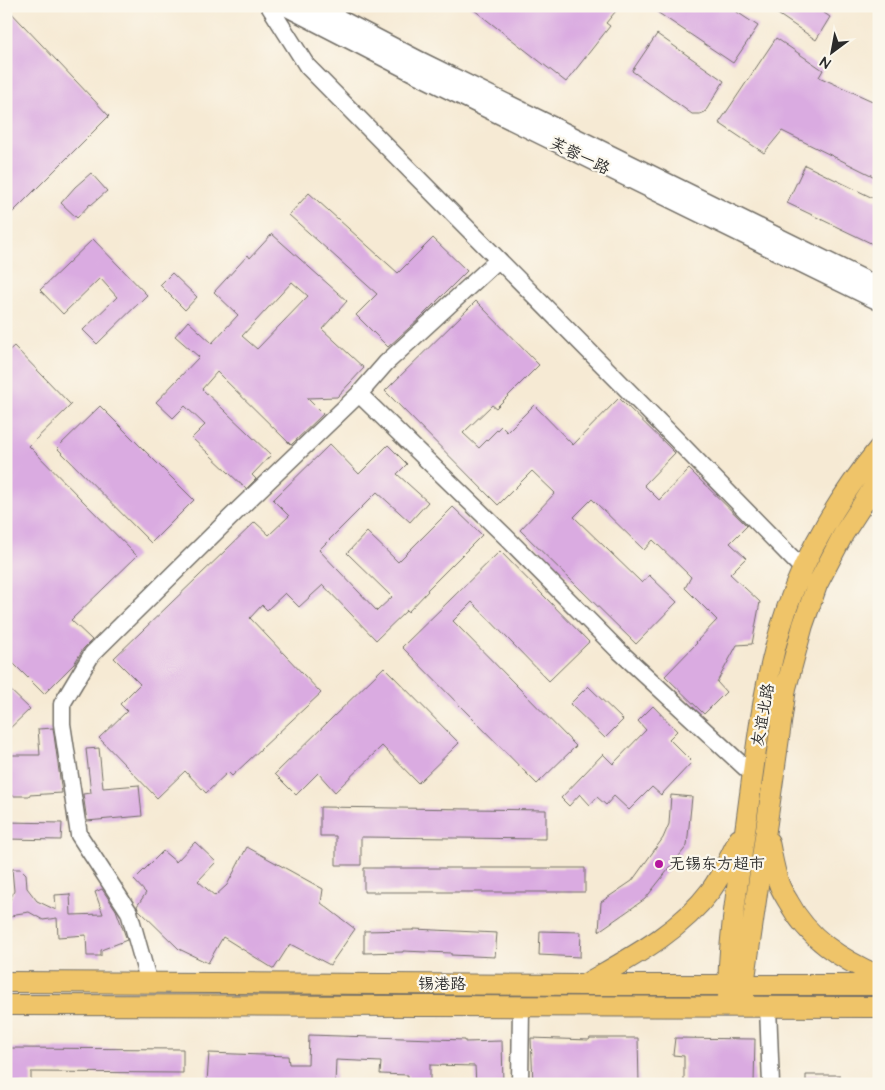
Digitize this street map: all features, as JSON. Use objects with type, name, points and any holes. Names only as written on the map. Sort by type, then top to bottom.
[{"type":"main road","name":"友谊北路","points":[[736,1007],[733,921],[758,735],[772,664],[786,609],[802,568],[834,512],[865,464],[879,448]]},
{"type":"main road","name":"友谊北路","points":[[736,985],[766,831],[786,688],[803,624],[817,585],[844,533],[879,479]]},
{"type":"main road","points":[[584,985],[635,955],[682,922],[715,884],[746,824]]},
{"type":"main road","points":[[766,831],[779,885],[802,924],[828,948],[857,966],[879,976]]},
{"type":"main road","name":"锡港路","points":[[6,982],[879,985]]},
{"type":"main road","name":"锡港路","points":[[6,1005],[879,1007]]},
{"type":"street","points":[[269,6],[307,66],[802,568]]},
{"type":"street","name":"芙蓉一路","points":[[283,6],[411,72],[879,302]]},
{"type":"street","name":"芙蓉一路","points":[[316,6],[418,59],[879,286]]},
{"type":"street","points":[[149,983],[130,912],[79,835],[62,724],[62,704],[92,654],[359,394],[386,363],[498,260]]},
{"type":"street","points":[[359,394],[506,537],[617,649],[753,775]]},
{"type":"street","points":[[520,1084],[521,1007]]},
{"type":"street","points":[[768,1007],[771,1084]]},
{"type":"building","points":[[469,6],[620,6],[606,23],[610,26],[566,82]]},
{"type":"building","points":[[661,6],[728,6],[758,26],[733,63],[657,12]]},
{"type":"building","points":[[766,6],[814,6],[830,17],[816,40]]},
{"type":"building","points":[[6,7],[109,116],[6,219]]},
{"type":"building","points":[[657,34],[724,81],[705,112],[692,114],[632,71]]},
{"type":"building","points":[[776,38],[823,70],[819,77],[879,104],[879,179],[782,131],[764,153],[719,123]]},
{"type":"building","points":[[805,165],[879,201],[879,247],[787,203]]},
{"type":"building","points":[[91,173],[107,191],[90,204],[77,218],[61,203]]},
{"type":"building","points":[[309,193],[398,273],[433,238],[467,271],[388,347],[356,315],[377,294],[289,215]]},
{"type":"building","points":[[272,234],[347,301],[322,329],[364,368],[337,397],[307,398],[323,414],[291,445],[217,372],[202,389],[271,455],[252,475],[256,479],[246,489],[192,438],[205,425],[185,406],[173,418],[156,402],[199,357],[175,336],[188,321],[212,343],[238,315],[214,292],[248,255],[250,258]],"holes":[[[292,282],[308,296],[257,349],[242,336]]]},
{"type":"building","points":[[93,239],[147,295],[97,344],[83,330],[117,297],[100,278],[63,314],[40,290]]},
{"type":"building","points":[[172,273],[197,297],[185,310],[160,285]]},
{"type":"building","points":[[476,301],[539,365],[496,408],[492,405],[463,433],[479,448],[501,426],[507,432],[534,405],[573,445],[619,398],[675,453],[644,485],[659,500],[689,469],[747,526],[730,543],[746,558],[730,574],[760,602],[752,644],[737,645],[717,682],[726,692],[704,714],[665,676],[717,620],[685,588],[691,577],[653,540],[644,550],[592,499],[574,517],[642,583],[649,575],[677,602],[636,644],[520,530],[555,493],[532,471],[498,505],[385,391]]},
{"type":"building","points":[[14,346],[71,405],[29,446],[137,556],[71,620],[92,640],[83,649],[74,664],[44,694],[6,656],[6,353]]},
{"type":"building","points":[[100,406],[194,500],[151,543],[57,448]]},
{"type":"building","points":[[330,444],[359,474],[388,445],[407,464],[397,474],[428,502],[410,522],[377,492],[319,550],[377,611],[392,597],[347,553],[367,532],[398,562],[453,507],[482,535],[427,590],[408,612],[407,610],[376,640],[323,585],[299,607],[285,593],[267,610],[262,605],[250,618],[321,693],[232,776],[228,772],[206,793],[185,771],[157,798],[99,738],[127,711],[120,704],[140,684],[114,658],[255,522],[269,535],[289,516],[273,500]]},
{"type":"building","points":[[500,551],[589,642],[549,681],[472,602],[453,621],[576,746],[537,784],[402,647]]},
{"type":"building","points":[[384,667],[459,743],[418,783],[382,746],[335,792],[318,773],[296,795],[275,774]]},
{"type":"building","points":[[6,686],[30,709],[6,732]]},
{"type":"building","points":[[588,686],[623,720],[605,738],[570,704]]},
{"type":"building","points":[[653,706],[677,731],[669,739],[692,762],[661,795],[652,787],[629,810],[614,796],[606,805],[597,797],[590,805],[580,794],[569,806],[561,798],[603,754],[613,764],[646,730],[638,721]]},
{"type":"building","points":[[53,728],[62,793],[6,796],[6,755],[40,755],[38,729]]},
{"type":"building","points":[[99,748],[103,788],[139,785],[142,816],[87,821],[83,794],[91,793],[86,749]]},
{"type":"building","name":"无锡东方超市","points":[[671,795],[692,797],[687,846],[645,899],[599,931],[601,902],[632,881],[663,838],[669,824]]},
{"type":"building","points":[[320,807],[546,810],[546,839],[361,837],[361,865],[336,865],[336,836],[320,836]]},
{"type":"building","points":[[6,822],[62,823],[61,840],[6,839]]},
{"type":"building","points":[[195,842],[216,862],[198,881],[215,896],[227,885],[247,847],[323,889],[321,903],[355,929],[330,965],[290,944],[274,969],[223,937],[208,963],[179,949],[138,909],[137,906],[146,893],[134,880],[163,851],[176,862]]},
{"type":"building","points":[[364,868],[585,868],[585,892],[364,892]]},
{"type":"building","points":[[12,869],[21,869],[26,874],[27,888],[37,901],[56,910],[55,895],[70,894],[71,915],[103,914],[95,892],[102,889],[116,910],[127,940],[101,950],[101,956],[87,956],[86,935],[58,937],[57,918],[43,920],[29,912],[16,914],[6,920],[6,902],[10,900],[14,891]]},
{"type":"building","points":[[414,929],[497,933],[495,957],[403,951],[364,953],[364,931]]},
{"type":"building","points":[[540,931],[581,932],[580,957],[539,955]]},
{"type":"building","points":[[309,1035],[465,1040],[465,1042],[502,1041],[503,1084],[476,1084],[475,1066],[430,1065],[430,1084],[408,1084],[408,1075],[380,1074],[381,1062],[336,1060],[335,1084],[207,1082],[209,1053],[288,1056],[289,1064],[308,1064]]},
{"type":"building","points":[[531,1038],[589,1040],[590,1038],[638,1038],[639,1084],[533,1084]]},
{"type":"building","points":[[675,1038],[755,1039],[754,1084],[684,1084],[684,1056],[673,1055]]},
{"type":"building","points":[[6,1048],[183,1049],[183,1073],[31,1072],[31,1084],[6,1084]]},
{"type":"building","points":[[806,1075],[840,1075],[840,1084],[806,1084]]},
{"type":"place","name":"无锡东方超市","points":[[659,864]]}]
